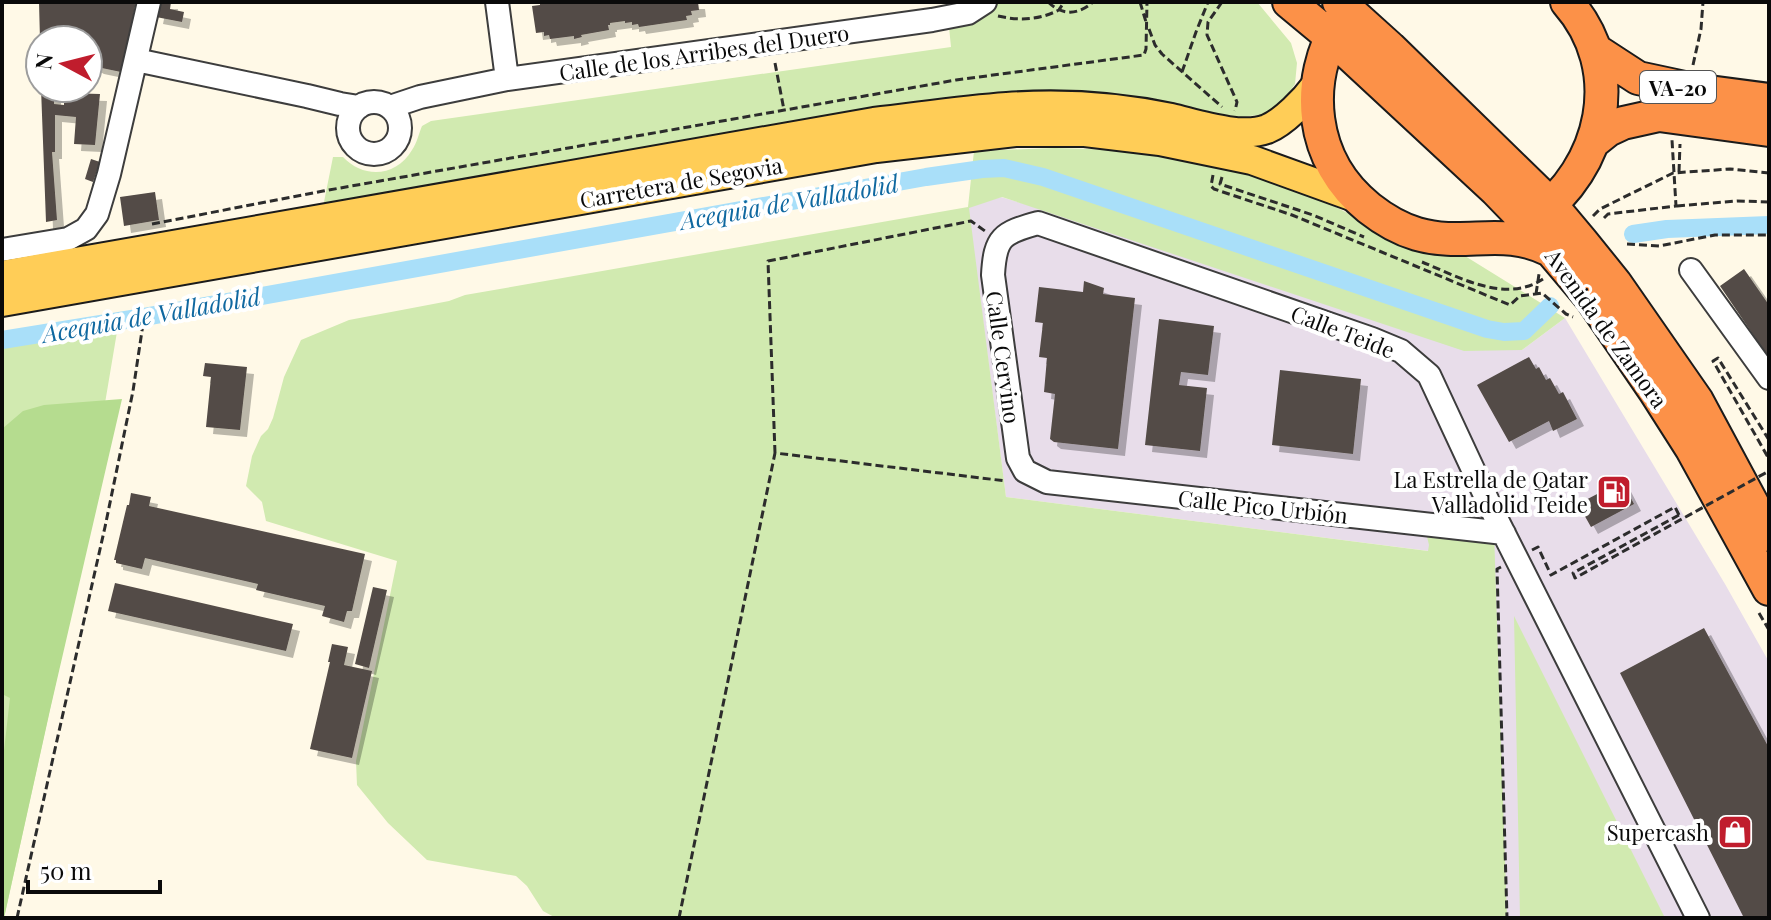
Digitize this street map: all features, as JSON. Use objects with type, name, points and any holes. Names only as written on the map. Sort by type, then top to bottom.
[{"type":"highway","points":[[1269,2],[1301,38],[1310,55],[1317,81]]},
{"type":"highway","name":"Avenida de Zamora","points":[[1289,2],[1342,12],[1496,190],[1539,214],[1615,283],[1697,401],[1769,535]]},
{"type":"highway","name":"VA-20","points":[[1573,6],[1595,50],[1602,90],[1601,109],[1587,156]]},
{"type":"highway","name":"VA-20","points":[[1342,12],[1322,57],[1317,81],[1316,104],[1328,154],[1340,178],[1357,198],[1385,220],[1417,234],[1451,240],[1487,237],[1539,214],[1608,130],[1623,123],[1659,115],[1769,130]]},
{"type":"highway","name":"VA-20","points":[[1595,50],[1638,78],[1694,90],[1769,100]]},
{"type":"highway","points":[[1587,156],[1581,192],[1588,220],[1617,257],[1656,317],[1697,401]]},
{"type":"highway","name":"Avenida de Zamora","points":[[1539,214],[1549,258],[1592,299],[1655,391],[1692,449],[1769,589]]},
{"type":"highway","points":[[1487,237],[1535,242],[1549,258]]},
{"type":"main road","name":"Carretera de Segovia","points":[[2,275],[874,122],[1009,107],[1087,107],[1164,117],[1242,133],[1267,129],[1306,99],[1317,81]]},
{"type":"main road","name":"Carretera de Segovia","points":[[2,302],[876,148],[1015,132],[1085,132],[1160,141],[1252,160],[1357,198]]},
{"type":"street","points":[[2,250],[68,239],[86,229],[97,214],[149,2]]},
{"type":"street","points":[[497,2],[507,79]]},
{"type":"street","name":"Calle de los Arribes del Duero","points":[[395,115],[420,97],[507,79],[968,13],[984,3]]},
{"type":"street","points":[[136,60],[307,96],[349,109],[374,102],[395,115],[400,132],[392,148],[375,155],[358,150],[348,135],[349,109]]},
{"type":"street","name":"Calle Teide","points":[[1000,242],[1010,231],[1038,223],[1372,339],[1401,351],[1429,375],[1504,533],[1698,918]]},
{"type":"street","name":"Calle Cervino","points":[[1000,242],[994,257],[993,275],[1018,458],[1025,471]]},
{"type":"street","points":[[1691,270],[1769,378]]},
{"type":"street","name":"Calle Pico Urbión","points":[[1025,471],[1047,482],[1504,533]]},
{"type":"path","points":[[1048,2],[1068,13],[1077,12],[1093,2]]},
{"type":"path","points":[[984,3],[998,16],[1021,20],[1048,15],[1059,10],[1064,2]]},
{"type":"path","points":[[1140,2],[1155,45],[1162,54],[1227,111]]},
{"type":"path","points":[[140,226],[338,188],[956,80],[1144,55],[1147,2]]},
{"type":"path","points":[[1182,72],[1208,2]]},
{"type":"path","points":[[1222,2],[1208,22],[1207,35],[1237,102],[1234,116]]},
{"type":"path","points":[[1692,71],[1703,2]]},
{"type":"path","points":[[771,43],[784,110]]},
{"type":"path","points":[[1674,129],[1671,144],[1676,206]]},
{"type":"path","points":[[1679,172],[1680,133]]},
{"type":"path","points":[[1214,165],[1211,186],[1214,189],[1292,215],[1510,305],[1520,296],[1542,293],[1566,314],[1579,319]]},
{"type":"path","points":[[1600,209],[1673,173],[1730,169],[1769,173]]},
{"type":"path","points":[[1604,218],[1608,214],[1676,206],[1769,202]]},
{"type":"path","points":[[679,918],[775,453],[768,261],[971,221],[1000,242]]},
{"type":"path","points":[[1627,244],[1659,246],[1715,235],[1769,235]]},
{"type":"path","points":[[1536,294],[1537,276],[1549,258]]},
{"type":"path","points":[[17,918],[105,527],[133,391],[143,324]]},
{"type":"path","points":[[1769,440],[1718,358],[1713,361],[1769,459]]},
{"type":"path","points":[[775,453],[1004,482],[1025,471]]},
{"type":"path","points":[[1507,918],[1497,569],[1538,547],[1551,575],[1675,507],[1679,515],[1573,573],[1575,578],[1769,471]]},
{"type":"shaded area","points":[[1001,197],[1522,350],[1565,318],[1769,662],[1769,918],[1427,918],[1429,551],[1006,497],[968,207]]},
{"type":"green space","points":[[985,2],[1257,2],[1291,43],[1297,63],[1295,84],[1283,101],[1266,114],[1241,117],[1072,97],[979,94],[323,207],[333,157],[343,157],[370,172],[389,170],[405,159],[422,126],[431,121],[951,47],[948,17]]},
{"type":"green space","points":[[1055,148],[1156,151],[1249,170],[1314,196],[1408,244],[1465,256],[1565,318],[1522,350],[1464,351],[1002,197],[969,208],[1006,497],[1428,551],[1424,524],[1494,532],[1507,918],[556,918],[543,911],[527,886],[516,876],[427,860],[388,823],[357,785],[356,761],[397,561],[266,521],[262,502],[246,486],[252,456],[273,418],[284,377],[301,340],[349,320],[449,301],[465,295],[968,207],[974,151]]},
{"type":"green space","points":[[120,314],[65,641],[2,918],[2,339]]},
{"type":"green space","points":[[122,399],[2,918],[2,768],[10,698],[2,694],[2,429],[23,411],[44,405]]},
{"type":"green space","points":[[1514,616],[1665,918],[1520,918]]},
{"type":"building","points":[[39,2],[136,2],[121,72],[104,68],[104,24],[40,24]]},
{"type":"building","points":[[159,2],[171,2],[170,9],[184,12],[182,22],[156,17]]},
{"type":"building","points":[[540,2],[698,2],[699,10],[691,11],[692,15],[686,16],[687,20],[639,27],[625,21],[610,23],[609,30],[574,39],[574,36],[550,39],[549,35],[544,36],[544,32],[536,33],[532,6],[540,5]]},
{"type":"building","points":[[42,104],[99,104],[95,145],[74,144],[76,117],[55,115],[55,152],[52,152],[57,220],[46,222]]},
{"type":"building","points":[[91,159],[100,162],[93,182],[85,179]]},
{"type":"building","points":[[155,192],[159,220],[124,226],[120,197]]},
{"type":"building","points":[[1744,269],[1769,305],[1769,358],[1720,286]]},
{"type":"building","points":[[1084,281],[1104,288],[1103,294],[1135,298],[1118,449],[1050,439],[1055,394],[1044,392],[1047,358],[1039,357],[1043,323],[1035,322],[1039,287],[1083,292]]},
{"type":"building","points":[[1159,319],[1214,326],[1208,375],[1181,372],[1179,385],[1207,388],[1200,451],[1145,445]]},
{"type":"building","points":[[1529,357],[1546,380],[1550,378],[1559,394],[1563,392],[1577,419],[1553,431],[1549,421],[1509,442],[1477,385]]},
{"type":"building","points":[[205,363],[247,367],[240,430],[206,427],[211,377],[203,376]]},
{"type":"building","points":[[1280,370],[1361,379],[1353,454],[1272,445]]},
{"type":"building","name":"La Estrella de Qatar Valladolid Teide","points":[[1622,481],[1634,504],[1591,527],[1578,504]]},
{"type":"building","points":[[131,493],[151,497],[149,506],[365,554],[352,611],[347,611],[344,622],[322,616],[325,606],[256,590],[258,584],[145,558],[142,569],[116,563],[114,560]]},
{"type":"building","points":[[115,583],[293,624],[286,651],[108,611]]},
{"type":"building","points":[[373,587],[387,590],[369,668],[355,664]]},
{"type":"building","name":"Supercash","points":[[1704,628],[1769,748],[1768,918],[1744,918],[1620,673]]},
{"type":"building","points":[[332,644],[348,647],[344,665],[372,671],[352,758],[310,749]]},
{"type":"waterway","name":"Acequia de Valladolid","points":[[2,340],[926,177],[1004,168],[1043,177],[1487,329],[1524,331],[1550,306]]},
{"type":"waterway","name":"Acequia de Valladolid","points":[[1633,234],[1667,229],[1769,225]]},
{"type":"place","name":"La Estrella de Qatar Valladolid Teide","points":[[1614,492]]},
{"type":"place","name":"Supercash","points":[[1735,832]]}]
